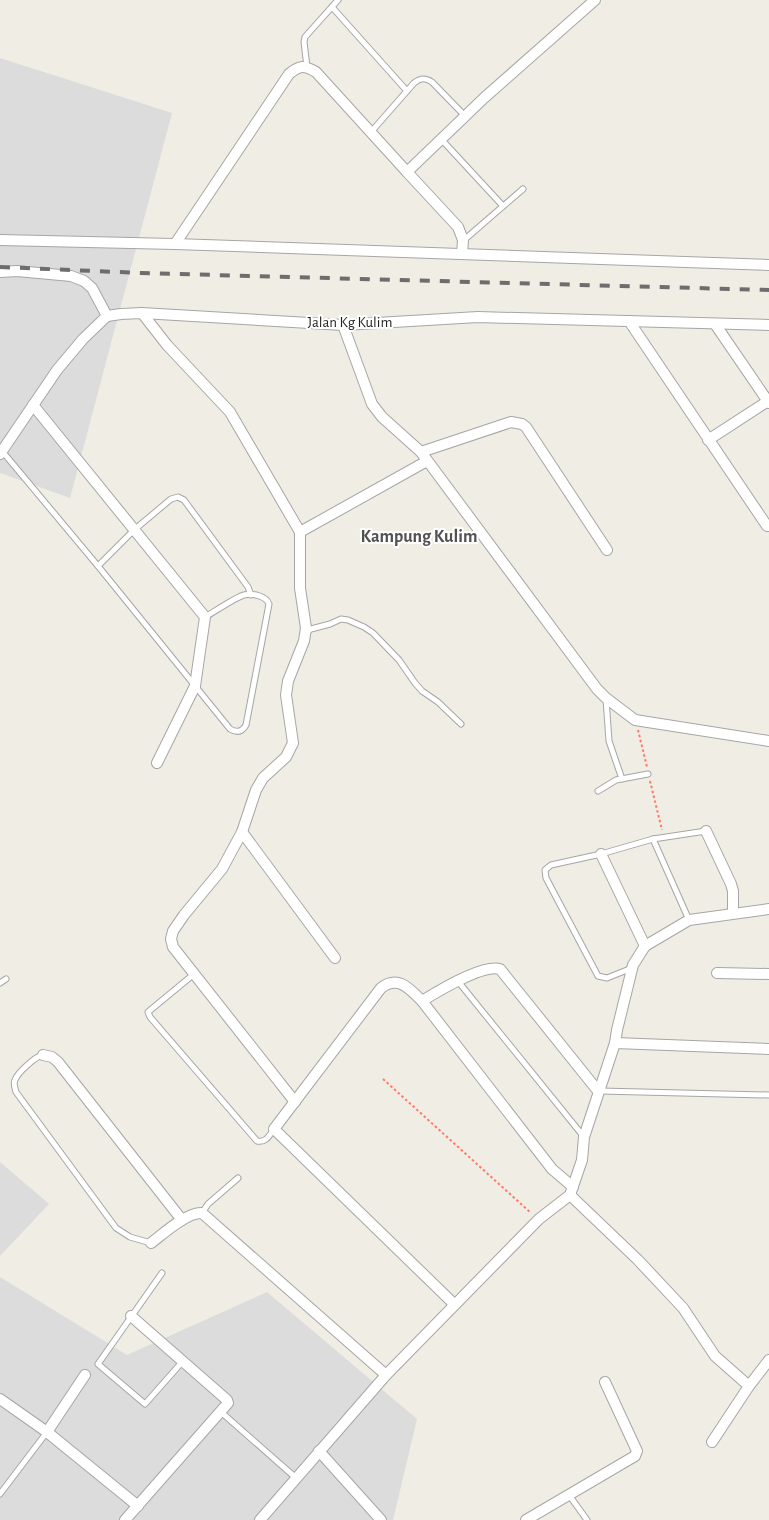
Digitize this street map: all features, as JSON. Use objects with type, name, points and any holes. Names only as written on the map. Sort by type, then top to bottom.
[{"type":"street","points":[[407,172],[465,116],[595,0]]},
{"type":"street","points":[[175,244],[289,74],[297,67],[308,66],[316,72],[372,132],[458,227],[463,240],[462,254]]},
{"type":"street","points":[[0,240],[175,244],[769,265]]},
{"type":"street","points":[[0,272],[18,271],[71,276],[84,281],[92,288],[106,316],[82,339],[57,370],[1,453]]},
{"type":"street","points":[[142,313],[167,345],[230,412],[300,532],[300,588],[306,628],[304,641],[288,681],[286,695],[293,743],[286,757],[263,778],[256,790],[242,832],[222,869],[184,915],[173,931],[171,939],[173,947],[295,1102]]},
{"type":"street","name":"Jalan Kg Kulim","points":[[106,316],[142,313],[343,325],[478,317],[769,325]]},
{"type":"street","points":[[629,321],[708,440],[767,526],[769,526]]},
{"type":"street","points":[[708,440],[768,402],[715,324]]},
{"type":"street","points":[[343,325],[372,404],[382,417],[420,452],[597,689],[606,698],[635,720],[769,741]]},
{"type":"street","points":[[33,405],[205,618],[195,686],[157,763]]},
{"type":"street","points":[[420,452],[511,422],[522,424],[607,550]]},
{"type":"street","points":[[300,532],[427,461]]},
{"type":"street","points":[[242,832],[335,958]]},
{"type":"street","points":[[706,832],[731,884],[733,913]]},
{"type":"street","points":[[601,854],[645,946]]},
{"type":"street","points":[[260,1520],[386,1375],[539,1219],[571,1191],[582,1160],[584,1137],[615,1043],[616,1030],[632,968],[645,946],[689,920],[769,909]]},
{"type":"street","points":[[422,1001],[457,980],[490,969],[500,969],[598,1090]]},
{"type":"street","points":[[718,973],[769,974]]},
{"type":"street","points":[[454,1304],[274,1129],[381,988],[387,983],[401,984],[412,990],[422,1001],[552,1169],[677,1301],[715,1356],[749,1386]]},
{"type":"street","points":[[615,1043],[769,1049]]},
{"type":"street","points":[[43,1055],[52,1056],[58,1062],[182,1220]]},
{"type":"street","points":[[151,1243],[182,1220],[196,1213],[202,1213],[386,1375]]},
{"type":"street","points":[[125,1520],[221,1412],[228,1401],[131,1316]]},
{"type":"street","points":[[712,1442],[749,1386],[769,1360]]},
{"type":"street","points":[[47,1432],[85,1375]]},
{"type":"street","points":[[526,1520],[634,1456],[637,1451],[605,1382]]},
{"type":"street","points":[[0,1399],[47,1432],[138,1506]]},
{"type":"street","points":[[319,1451],[381,1520]]},
{"type":"lane","points":[[308,66],[304,45],[305,37],[338,0]]},
{"type":"lane","points":[[332,7],[406,91]]},
{"type":"lane","points":[[372,132],[406,91],[418,80],[428,79],[465,116]]},
{"type":"lane","points":[[441,139],[503,206]]},
{"type":"lane","points":[[463,240],[523,189]]},
{"type":"lane","points":[[1,453],[98,566],[230,729],[234,732],[239,732],[246,725],[269,604],[266,598],[244,595],[205,618]]},
{"type":"lane","points":[[98,566],[134,530],[171,499],[178,497],[181,498],[248,587],[251,595]]},
{"type":"lane","points":[[305,634],[311,629],[340,619],[348,620],[364,627],[373,633],[399,660],[415,683],[460,724]]},
{"type":"lane","points":[[606,698],[609,742],[622,778]]},
{"type":"lane","points":[[598,791],[616,780],[648,774]]},
{"type":"lane","points":[[632,968],[607,978],[598,976],[544,874],[551,865],[601,854],[653,839],[706,832]]},
{"type":"lane","points":[[653,839],[689,920]]},
{"type":"lane","points":[[194,974],[148,1012],[150,1017],[257,1141],[266,1140],[274,1129]]},
{"type":"lane","points":[[0,983],[6,979]]},
{"type":"lane","points":[[457,980],[584,1137]]},
{"type":"lane","points":[[43,1055],[36,1058],[16,1077],[14,1082],[16,1092],[116,1228],[130,1238],[151,1243]]},
{"type":"lane","points":[[598,1090],[769,1095]]},
{"type":"lane","points":[[202,1213],[208,1204],[238,1178]]},
{"type":"lane","points":[[162,1273],[98,1362],[98,1365],[145,1404],[183,1361]]},
{"type":"lane","points":[[221,1412],[296,1478]]},
{"type":"lane","points":[[0,1494],[47,1432]]},
{"type":"lane","points":[[569,1495],[587,1520]]},
{"type":"path","points":[[384,1079],[539,1219]]},
{"type":"shaded area","points":[[0,58],[172,113],[70,498],[0,473]]},
{"type":"shaded area","points":[[0,1162],[49,1204],[0,1256]]},
{"type":"shaded area","points":[[0,1277],[127,1355],[267,1292],[417,1419],[393,1520],[0,1520]]},
{"type":"railway","points":[[0,267],[141,273],[769,290]]},
{"type":"district","name":"Kampung Kulim","points":[[419,537]]}]
